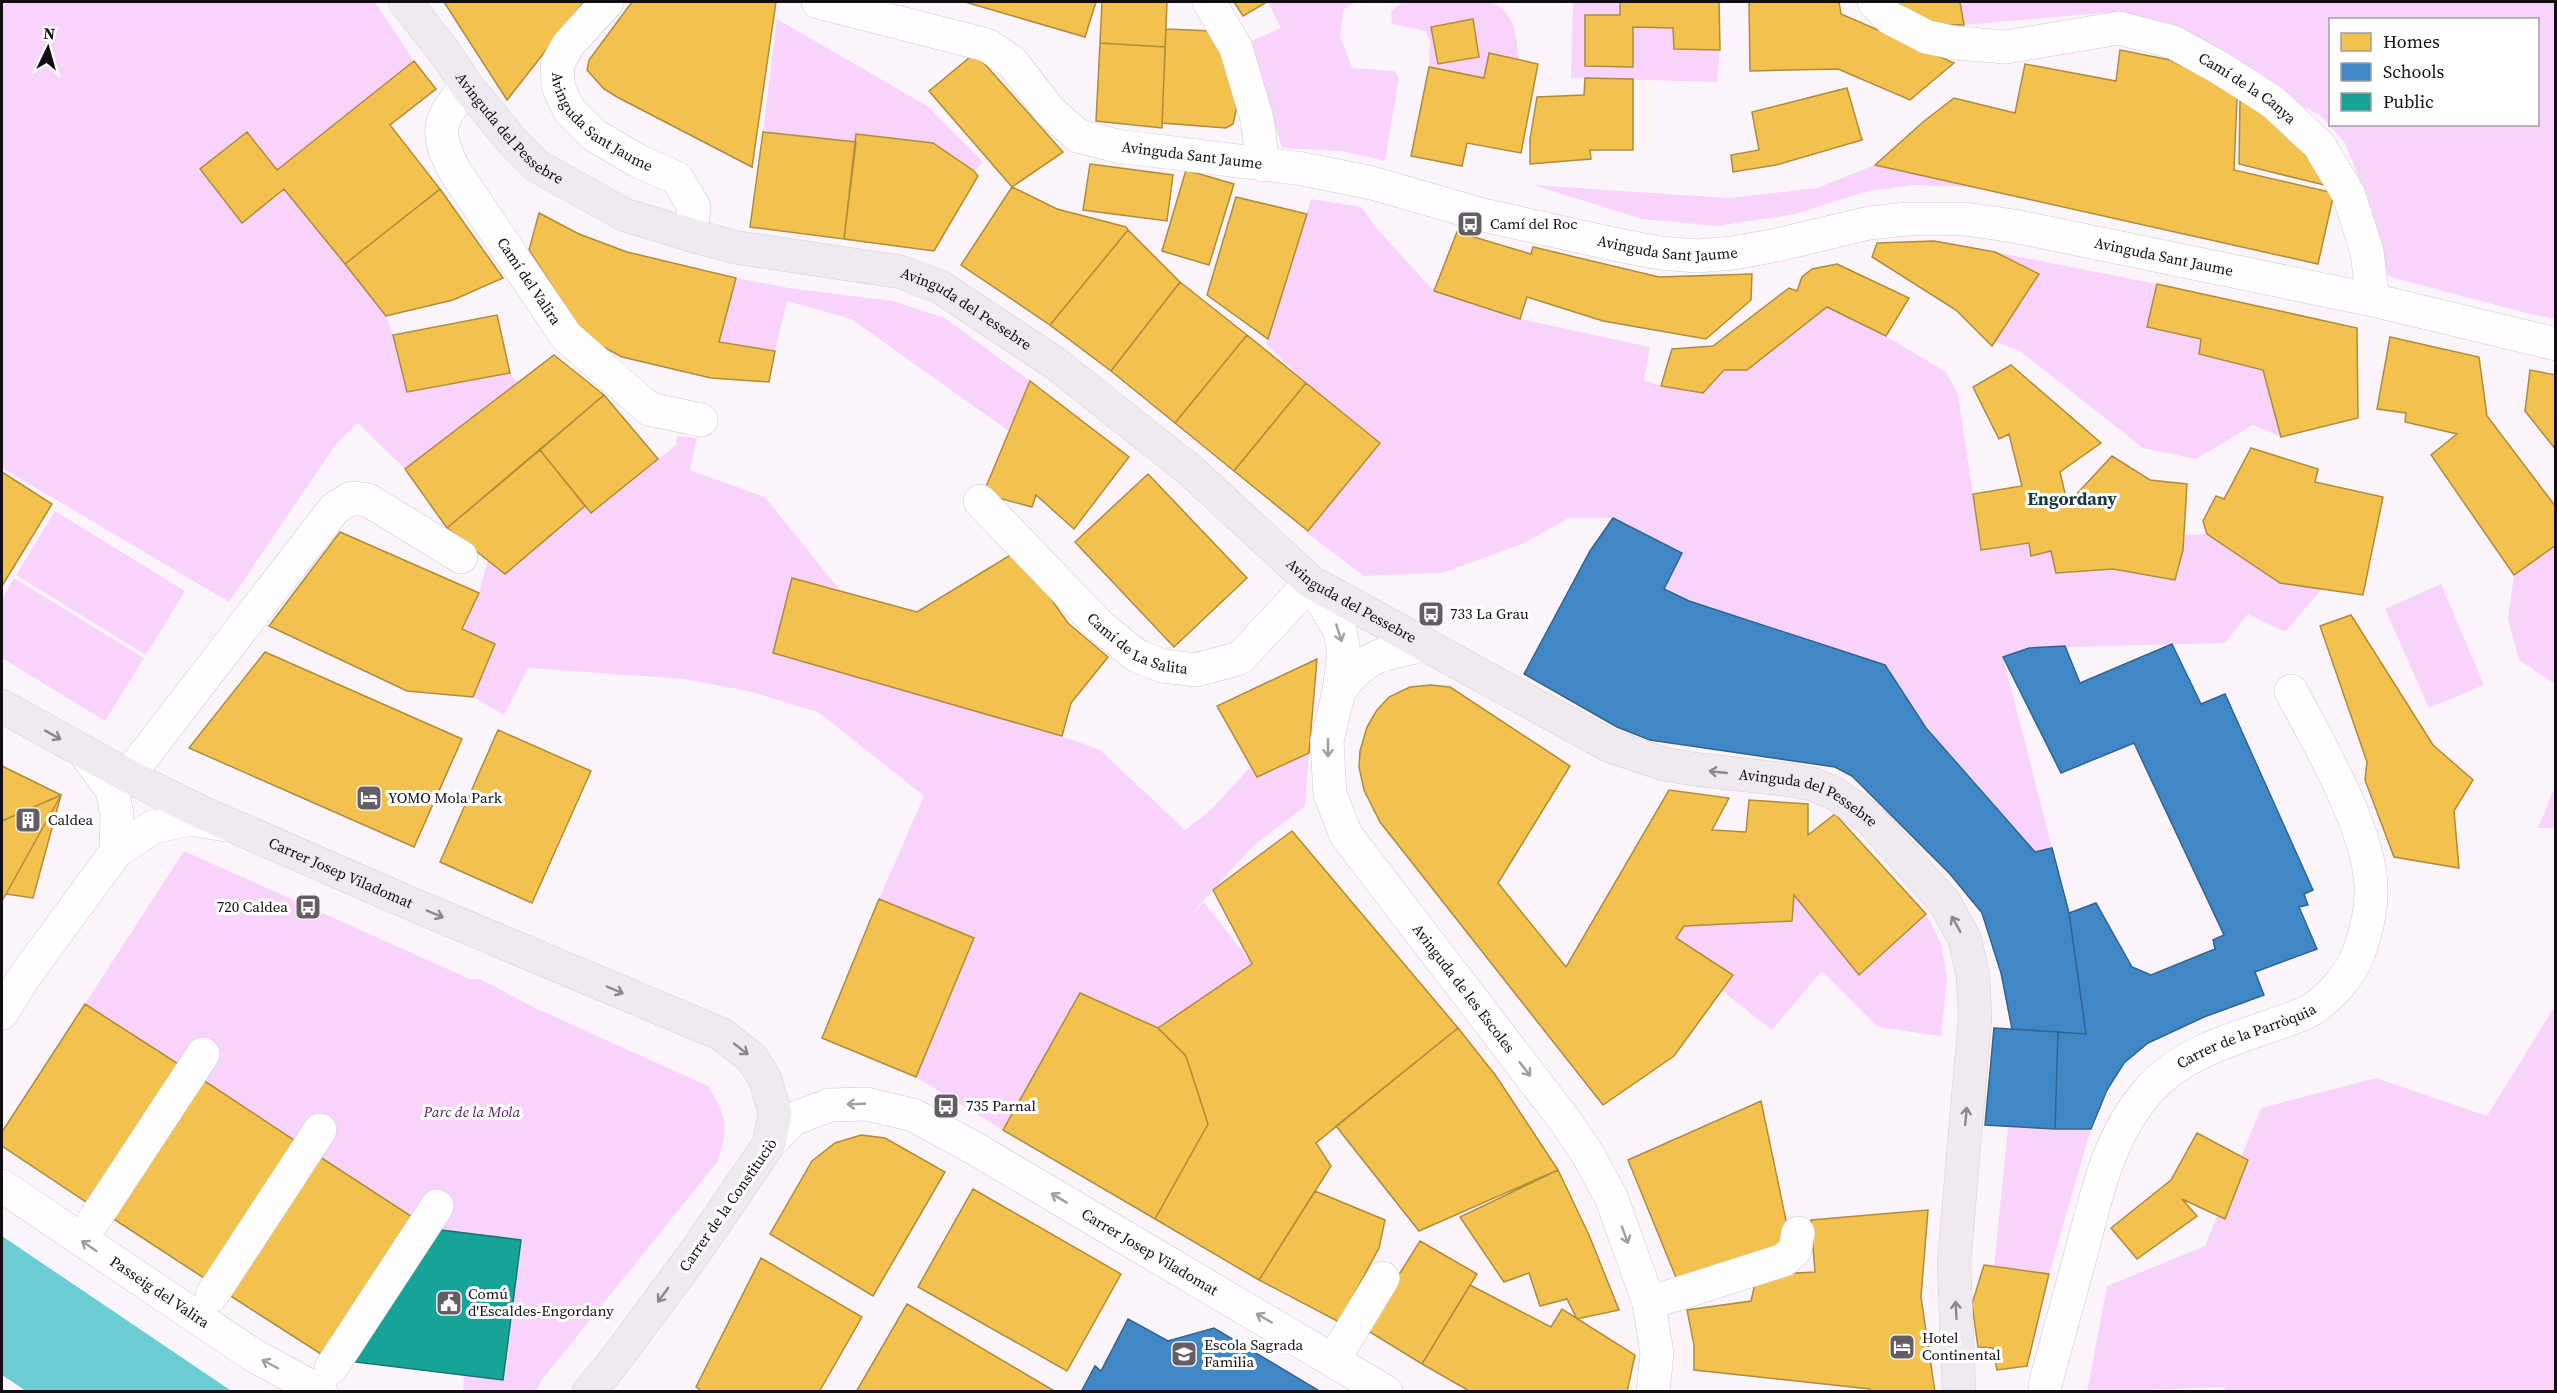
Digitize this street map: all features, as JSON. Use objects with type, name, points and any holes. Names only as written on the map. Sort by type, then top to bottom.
[{"type":"main road","name":"Avinguda del Pessebre","points":[[405,2],[446,54],[466,86],[512,141],[537,166],[625,215],[691,235],[734,247],[901,272],[940,287],[1055,363],[1173,456],[1311,582],[1610,746],[1664,764],[1812,784],[1834,793],[1870,819],[1945,903],[1965,940],[1973,975],[1975,1017],[1954,1263],[1960,1380]]},
{"type":"main road","name":"Carrer Josep Viladomat","points":[[2,706],[128,776],[201,812],[407,902],[721,1034],[752,1058],[765,1079],[775,1113],[769,1144]]},
{"type":"main road","name":"Carrer de la Constituciò","points":[[589,1392],[696,1251],[769,1144]]},
{"type":"street","name":"Avinguda Sant Jaume","points":[[607,2],[568,45],[557,65],[558,86],[569,111],[594,135],[638,161],[676,178],[694,207],[691,235]]},
{"type":"street","name":"Avinguda Sant Jaume","points":[[818,2],[987,45],[1012,62],[1050,111],[1078,136],[1117,146],[1303,170],[1391,187],[1483,215],[1660,253],[1697,256],[1733,253],[1869,223],[1907,219],[1965,219],[2014,226],[2373,300],[2556,344]]},
{"type":"street","points":[[1209,2],[1236,48],[1257,119],[1263,165]]},
{"type":"street","name":"Camí de la Canya","points":[[1874,2],[1890,18],[1927,37],[1956,43],[2006,47],[2119,28],[2174,42],[2220,68],[2273,102],[2319,145],[2349,195],[2367,252],[2373,300]]},
{"type":"street","name":"Camí del Valira","points":[[466,86],[447,110],[440,131],[445,152],[456,173],[535,293],[566,336],[649,409],[701,420]]},
{"type":"street","points":[[128,776],[334,509],[351,498],[368,500],[461,557]]},
{"type":"street","name":"Camí de La Salita","points":[[980,501],[1100,626],[1137,656],[1163,666],[1196,670],[1240,658],[1311,582]]},
{"type":"street","name":"Avinguda de les Escoles","points":[[1311,582],[1340,631],[1344,653],[1339,691],[1328,741],[1330,794],[1346,835],[1566,1122],[1611,1197],[1649,1303],[1655,1330],[1657,1353],[1653,1392]]},
{"type":"street","points":[[1339,691],[1352,672],[1371,658],[1425,645]]},
{"type":"street","name":"Carrer de la Parròquia","points":[[2045,1385],[2106,1159],[2126,1122],[2149,1089],[2178,1064],[2207,1050],[2306,1013],[2335,990],[2354,968],[2369,923],[2372,885],[2362,839],[2333,770],[2290,690]]},
{"type":"street","points":[[84,752],[112,790],[117,814],[116,852]]},
{"type":"street","points":[[2,1013],[24,977],[116,852],[153,827],[190,819],[238,827]]},
{"type":"street","points":[[94,1220],[202,1054]]},
{"type":"street","name":"Carrer de la Constituciò","points":[[769,1144],[794,1119],[830,1105],[867,1104],[913,1115]]},
{"type":"street","name":"Carrer Josep Viladomat","points":[[913,1115],[974,1148],[1334,1359],[1386,1392]]},
{"type":"street","points":[[212,1295],[320,1130]]},
{"type":"street","name":"Passeig del Valira","points":[[2,1186],[252,1355],[326,1380]]},
{"type":"street","points":[[326,1380],[437,1206]]},
{"type":"street","points":[[1649,1303],[1784,1260],[1796,1250],[1798,1233]]},
{"type":"street","points":[[1334,1359],[1383,1278]]},
{"type":"green space","points":[[2,2],[375,2],[414,61],[277,170],[247,133],[200,169],[242,222],[284,189],[386,316],[393,335],[424,389],[510,373],[517,383],[405,469],[358,423],[336,444],[229,602],[2,468]]},
{"type":"green space","points":[[1268,2],[1356,2],[1344,9],[1340,36],[1352,68],[1394,71],[1399,78],[1385,161],[1342,151],[1282,148],[1249,42],[1281,28]]},
{"type":"green space","points":[[1402,2],[1492,2],[1506,13],[1513,26],[1519,60],[1489,53],[1484,78],[1429,67],[1430,42],[1426,31],[1392,24],[1391,11]]},
{"type":"green space","points":[[1573,2],[1620,2],[1620,15],[1586,66],[1633,67],[1633,27],[1673,28],[1674,49],[1720,50],[1717,82],[1571,78]]},
{"type":"green space","points":[[1960,2],[2555,2],[2555,319],[2386,274],[2361,183],[2345,143],[2330,126],[2539,126],[2539,18],[2329,18],[2329,125],[2320,115],[2119,16],[2101,13],[1964,25]]},
{"type":"green space","points":[[777,19],[929,107],[983,162],[974,171],[932,143],[856,135],[854,143],[763,132]]},
{"type":"green space","points":[[1875,165],[1977,187],[1913,185],[1864,192],[1796,214],[1716,226],[1642,219],[1533,185],[1728,198],[1817,188]]},
{"type":"green space","points":[[1311,199],[1361,207],[1379,231],[1434,291],[1520,319],[1650,347],[1644,380],[1661,386],[1703,393],[1724,370],[1747,370],[1827,307],[1886,336],[1946,372],[1958,394],[1981,550],[2029,543],[2031,555],[2051,551],[2056,573],[2113,569],[2175,580],[2185,535],[2207,534],[2280,583],[2322,589],[2285,632],[2248,614],[2225,643],[2029,648],[2003,657],[2052,848],[2035,852],[1926,728],[1885,665],[1690,601],[1664,589],[1681,553],[1613,518],[1569,518],[1522,544],[1442,573],[1364,576],[1306,532],[1308,530],[1306,383],[1266,344]]},
{"type":"green space","points":[[1995,252],[2157,284],[2148,327],[2201,339],[2199,354],[2263,370],[2281,437],[2253,425],[2196,459],[2143,448],[2020,351],[1995,342],[2038,274]]},
{"type":"green space","points":[[736,278],[789,288],[893,301],[945,318],[1030,381],[1009,431],[851,319],[787,301],[775,351],[719,342]]},
{"type":"green space","points":[[677,436],[697,438],[690,470],[765,497],[839,589],[792,578],[774,653],[1073,740],[1100,750],[1185,830],[1211,810],[1251,766],[1258,777],[1309,753],[1305,806],[1250,849],[1189,917],[1204,902],[1252,964],[1158,1028],[1080,993],[1003,1130],[916,1077],[974,938],[879,899],[924,796],[818,712],[748,691],[684,679],[528,668],[504,715],[473,697],[462,629],[479,593],[488,560],[505,574],[585,506],[592,513],[676,445]]},
{"type":"green space","points":[[55,511],[185,591],[146,655],[16,575]]},
{"type":"green space","points":[[2555,545],[2555,684],[2519,660],[2508,619],[2514,575]]},
{"type":"green space","points":[[14,578],[144,658],[105,721],[2,658],[2,599]]},
{"type":"green space","points":[[2441,584],[2484,685],[2429,708],[2385,609]]},
{"type":"green space","points":[[2555,787],[2555,828],[2538,828]]},
{"type":"green space","name":"Parc de la Mola","points":[[184,851],[470,979],[480,979],[533,1007],[708,1086],[723,1114],[725,1130],[718,1161],[541,1381],[536,1391],[463,1391],[464,1375],[503,1380],[521,1241],[433,1229],[85,1004]]},
{"type":"green space","points":[[1794,895],[1859,975],[1926,914],[1941,943],[1947,977],[1941,1036],[1878,1027],[1822,971],[1772,1030],[1722,991],[1732,976],[1676,938],[1684,926],[1791,921]]},
{"type":"green space","points":[[2555,1006],[2555,1391],[2226,1392],[2224,1387],[2087,1392],[2107,1286],[2205,1246],[2261,1108],[2376,1078],[2487,1116]]},
{"type":"green space","points":[[2008,1127],[2091,1129],[2049,1274],[1994,1267]]},
{"type":"water","points":[[2,1236],[232,1391],[26,1391],[2,1375]]},
{"type":"building: Homes","points":[[444,2],[584,2],[507,100]]},
{"type":"building: Homes","points":[[632,2],[776,2],[752,167],[617,97],[604,89],[587,70],[589,60]]},
{"type":"building: Homes","points":[[965,2],[1096,2],[1085,37]]},
{"type":"building: Homes","points":[[1102,2],[1167,2],[1165,47],[1100,43]]},
{"type":"building: Homes","points":[[1234,2],[1267,2],[1243,16]]},
{"type":"building: Homes","points":[[1620,2],[1719,2],[1720,50],[1674,49],[1673,28],[1633,27],[1633,67],[1585,66],[1585,15],[1620,15]]},
{"type":"building: Homes","points":[[1749,2],[1839,2],[1841,14],[1954,63],[1910,100],[1838,69],[1750,71]]},
{"type":"building: Homes","points":[[1898,2],[1960,2],[1964,25],[1912,24]]},
{"type":"building: Homes","points":[[1473,19],[1479,57],[1438,64],[1431,27]]},
{"type":"building: Homes","points":[[1166,29],[1212,31],[1229,66],[1237,106],[1233,124],[1226,128],[1162,123]]},
{"type":"building: Homes","points":[[1100,43],[1165,47],[1162,128],[1096,121]]},
{"type":"building: Homes","points":[[2120,50],[2170,60],[2213,81],[2237,98],[2234,170],[2334,193],[2318,264],[1875,165],[1954,98],[2015,113],[2025,64],[2116,81]]},
{"type":"building: Homes","points":[[975,53],[1063,152],[1012,187],[929,91]]},
{"type":"building: Homes","points":[[1489,53],[1538,64],[1521,153],[1467,143],[1462,166],[1411,156],[1429,67],[1484,78]]},
{"type":"building: Homes","points":[[414,61],[436,89],[390,125],[440,189],[345,264],[284,189],[242,223],[200,169],[247,132],[277,170]]},
{"type":"building: Homes","points":[[1585,78],[1633,79],[1633,150],[1590,150],[1591,159],[1530,164],[1530,139],[1537,97],[1584,95]]},
{"type":"building: Homes","points":[[1847,88],[1862,140],[1776,165],[1733,172],[1731,155],[1759,150],[1752,112]]},
{"type":"building: Homes","points":[[2240,100],[2269,115],[2328,180],[2324,185],[2239,164]]},
{"type":"building: Homes","points":[[763,132],[856,142],[844,239],[750,227]]},
{"type":"building: Homes","points":[[856,134],[933,143],[978,176],[934,251],[844,239]]},
{"type":"building: Homes","points":[[1090,164],[1173,175],[1167,221],[1083,210]]},
{"type":"building: Homes","points":[[1186,170],[1234,184],[1209,265],[1162,251]]},
{"type":"building: Homes","points":[[1012,187],[1057,209],[1126,227],[1128,230],[1050,325],[961,265]]},
{"type":"building: Homes","points":[[440,189],[503,278],[453,300],[386,316],[345,264]]},
{"type":"building: Homes","points":[[1236,197],[1307,214],[1268,339],[1207,295]]},
{"type":"building: Homes","points":[[539,213],[579,234],[627,252],[736,278],[719,342],[775,351],[769,382],[711,378],[622,357],[585,337],[529,250]]},
{"type":"building: Homes","points":[[1128,230],[1180,282],[1111,371],[1050,325]]},
{"type":"building: Homes","points":[[1457,232],[1531,254],[1533,247],[1659,277],[1752,274],[1751,300],[1706,339],[1603,321],[1527,297],[1520,319],[1434,291]]},
{"type":"building: Homes","points":[[1934,241],[1995,252],[2039,274],[1992,346],[1956,310],[1872,257],[1877,243]]},
{"type":"building: Homes","points":[[1837,264],[1909,298],[1886,336],[1827,307],[1747,370],[1724,370],[1703,393],[1661,386],[1672,349],[1713,346],[1789,288],[1797,291],[1802,277],[1812,269]]},
{"type":"building: Homes","points":[[1180,282],[1247,335],[1175,423],[1111,371]]},
{"type":"building: Homes","points":[[2157,284],[2357,328],[2358,418],[2281,437],[2263,370],[2199,354],[2201,339],[2147,327]]},
{"type":"building: Homes","points":[[497,315],[510,373],[407,392],[393,335]]},
{"type":"building: Homes","points":[[1247,335],[1306,383],[1234,471],[1175,423]]},
{"type":"building: Homes","points":[[2390,337],[2479,357],[2487,416],[2556,507],[2556,545],[2514,575],[2431,455],[2457,434],[2405,422],[2406,413],[2377,409]]},
{"type":"building: Homes","points":[[554,355],[604,395],[447,528],[405,469]]},
{"type":"building: Homes","points":[[2011,365],[2101,443],[2060,472],[2066,497],[2072,499],[2112,456],[2150,480],[2187,484],[2183,550],[2175,580],[2113,569],[2056,573],[2051,551],[2031,556],[2029,543],[1981,550],[1973,494],[2022,486],[2009,434],[1999,439],[1973,387]]},
{"type":"building: Homes","points":[[2530,370],[2556,375],[2556,450],[2525,411]]},
{"type":"building: Homes","points":[[1030,381],[1129,457],[1074,529],[1036,495],[1032,507],[983,494]]},
{"type":"building: Homes","points":[[1306,383],[1380,443],[1308,531],[1234,471]]},
{"type":"building: Homes","points":[[604,395],[658,459],[591,513],[540,450]]},
{"type":"building: Homes","points":[[2251,448],[2318,469],[2315,482],[2383,497],[2363,595],[2280,583],[2207,534],[2203,521],[2216,496],[2224,499]]},
{"type":"building: Homes","points":[[540,450],[585,506],[505,574],[447,528]]},
{"type":"building: Homes","points":[[2,472],[52,504],[2,586]]},
{"type":"building: Homes","points":[[1148,474],[1247,578],[1174,647],[1075,542]]},
{"type":"building: Homes","points":[[340,532],[479,593],[462,629],[495,644],[473,697],[407,691],[269,626]]},
{"type":"building: Homes","points":[[1017,551],[1068,623],[1108,657],[1071,703],[1062,736],[773,653],[792,578],[917,612]]},
{"type":"building: Homes","points":[[2351,615],[2433,745],[2473,780],[2454,811],[2459,868],[2394,857],[2365,780],[2367,762],[2320,626]]},
{"type":"building: Homes","name":"YOMO Mola Park","points":[[265,652],[462,739],[414,847],[189,748]]},
{"type":"building: Homes","points":[[1317,659],[1309,753],[1257,777],[1217,706]]},
{"type":"building: Homes","points":[[1431,685],[1450,687],[1570,766],[1498,883],[1566,967],[1669,790],[1729,798],[1712,830],[1746,832],[1749,800],[1808,804],[1808,835],[1835,814],[1926,914],[1859,975],[1794,895],[1792,921],[1684,926],[1676,938],[1733,975],[1674,1056],[1603,1105],[1380,822],[1364,790],[1359,767],[1360,751],[1367,727],[1377,710],[1389,697],[1410,687]]},
{"type":"building: Homes","points":[[498,730],[591,771],[532,903],[440,862]]},
{"type":"building: Homes","name":"Caldea","points":[[2,766],[61,795],[33,898],[6,894],[2,901]]},
{"type":"building: Homes","points":[[2,766],[61,795],[2,821]]},
{"type":"building: Homes","points":[[61,795],[6,894],[2,901],[2,821]]},
{"type":"building: Homes","points":[[1292,831],[1458,1028],[1316,1143],[1331,1166],[1259,1280],[1155,1219],[1208,1124],[1186,1056],[1158,1028],[1252,964],[1213,890]]},
{"type":"building: Homes","points":[[879,899],[974,938],[916,1077],[822,1038]]},
{"type":"building: Homes","points":[[1080,993],[1158,1028],[1186,1056],[1208,1124],[1155,1219],[1003,1130]]},
{"type":"building: Homes","points":[[85,1004],[183,1067],[92,1206],[2,1146],[2,1132]]},
{"type":"building: Homes","points":[[1458,1028],[1496,1076],[1558,1170],[1419,1231],[1336,1126]]},
{"type":"building: Homes","points":[[200,1078],[297,1142],[207,1280],[109,1216]]},
{"type":"building: Homes","points":[[1761,1101],[1791,1244],[1677,1280],[1628,1160]]},
{"type":"building: Homes","points":[[2197,1133],[2248,1160],[2225,1219],[2182,1199],[2197,1216],[2137,1259],[2111,1228],[2171,1180]]},
{"type":"building: Homes","points":[[861,1135],[885,1138],[945,1172],[873,1296],[770,1234],[812,1161],[835,1143]]},
{"type":"building: Homes","points":[[317,1155],[414,1218],[324,1356],[226,1293]]},
{"type":"building: Homes","points":[[1558,1170],[1589,1235],[1619,1310],[1577,1319],[1567,1299],[1540,1306],[1529,1273],[1504,1282],[1460,1217]]},
{"type":"building: Homes","points":[[973,1189],[1121,1274],[1067,1371],[918,1287]]},
{"type":"building: Homes","points":[[1315,1191],[1385,1220],[1379,1248],[1339,1322],[1259,1280]]},
{"type":"building: Homes","points":[[1928,1210],[1921,1297],[1935,1392],[1871,1392],[1870,1389],[1694,1370],[1694,1345],[1687,1310],[1751,1301],[1757,1275],[1815,1272],[1811,1220]]},
{"type":"building: Homes","points":[[1420,1241],[1477,1274],[1422,1364],[1365,1329]]},
{"type":"building: Homes","points":[[761,1258],[862,1317],[819,1392],[703,1392],[696,1387]]},
{"type":"building: Homes","points":[[1984,1265],[2049,1274],[2027,1366],[1997,1370],[1993,1348],[1978,1347],[1972,1304]]},
{"type":"building: Homes","points":[[1470,1285],[1551,1327],[1562,1309],[1635,1355],[1627,1392],[1471,1392],[1422,1364]]},
{"type":"building: Homes","points":[[907,1304],[1056,1392],[856,1392]]},
{"type":"building: Schools","points":[[1613,518],[1682,553],[1664,589],[1689,601],[1885,665],[1926,728],[2035,852],[2052,848],[2069,913],[2086,1034],[2012,1029],[2001,973],[1982,913],[1950,874],[1852,776],[1835,767],[1650,740],[1617,727],[1524,674],[1590,551]]},
{"type":"building: Schools","points":[[2172,644],[2201,704],[2225,694],[2313,890],[2304,894],[2308,905],[2299,907],[2317,949],[2255,972],[2264,995],[2204,1017],[2148,1043],[2124,1063],[2107,1090],[2091,1129],[2055,1129],[2058,1032],[2086,1034],[2069,913],[2096,903],[2132,967],[2151,975],[2215,949],[2213,940],[2224,935],[2134,743],[2061,773],[2003,657],[2029,648],[2065,646],[2080,683]]},
{"type":"building: Schools","points":[[1994,1028],[2058,1032],[2055,1129],[1985,1125]]},
{"type":"building: Schools","name":"Escola Sagrada Familia","points":[[1128,1319],[1168,1341],[1214,1328],[1321,1392],[1081,1392],[1095,1366],[1101,1371]]},
{"type":"building: Public","name":"Comú d'Escaldes-Engordany","points":[[433,1229],[521,1240],[503,1380],[347,1361]]},
{"type":"place","name":"Camí del Roc","points":[[1470,224]]},
{"type":"place","name":"733 La Grau","points":[[1431,614]]},
{"type":"place","name":"YOMO Mola Park","points":[[369,798]]},
{"type":"place","name":"Caldea","points":[[28,820]]},
{"type":"place","name":"720 Caldea","points":[[308,907]]},
{"type":"place","name":"735 Parnal","points":[[946,1106]]},
{"type":"place","name":"Comú d'Escaldes-Engordany","points":[[449,1303]]},
{"type":"place","name":"Hotel Continental","points":[[1902,1347]]},
{"type":"place","name":"Escola Sagrada Familia","points":[[1184,1354]]},
{"type":"district","name":"Engordany","points":[[2072,499]]}]
